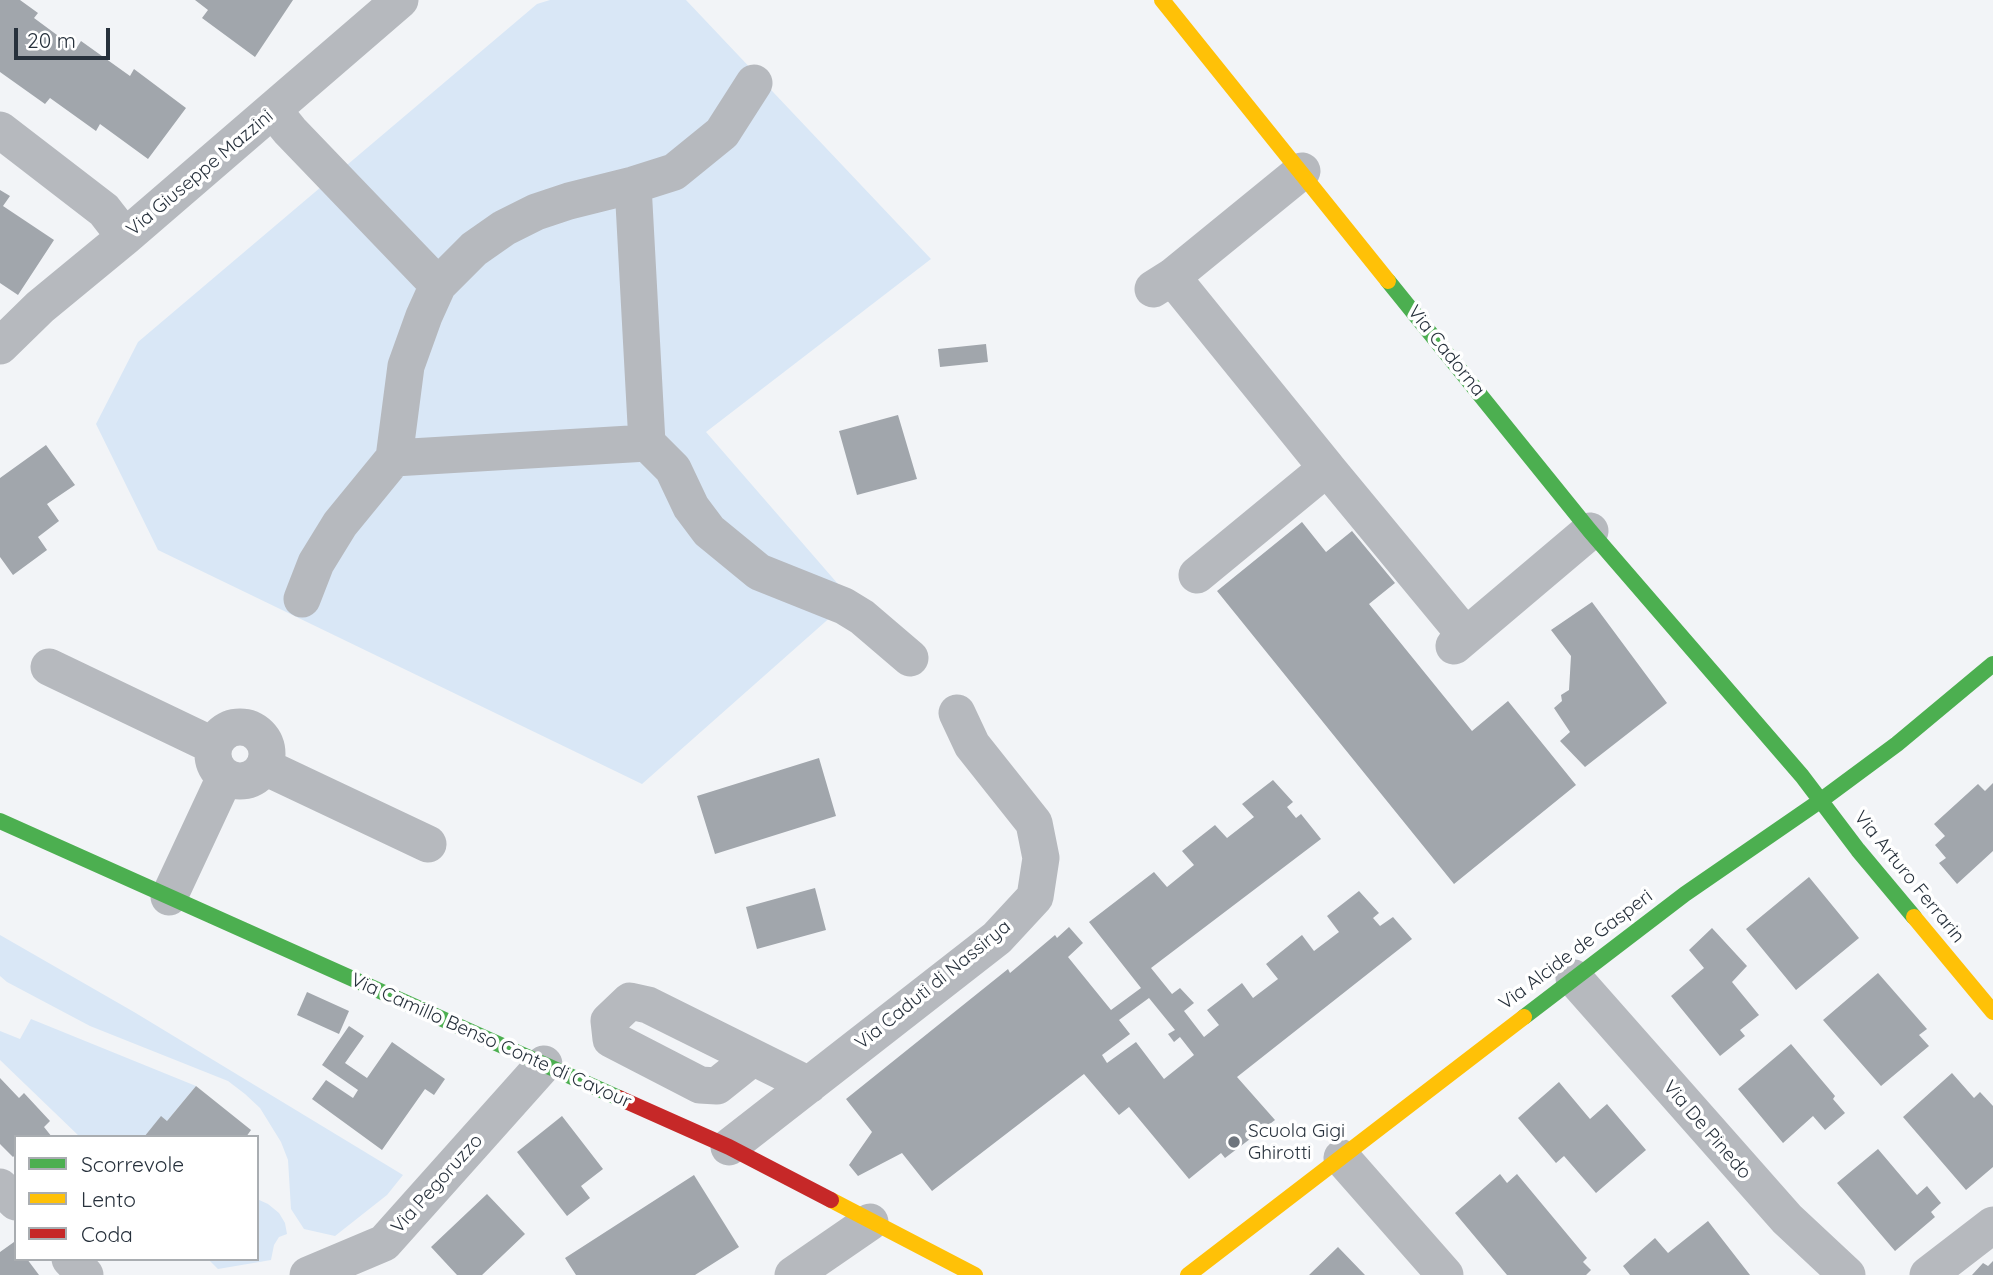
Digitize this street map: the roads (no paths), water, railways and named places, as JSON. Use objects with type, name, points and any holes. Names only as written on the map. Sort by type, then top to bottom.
[{"type":"street","name":"Via Cadorna","points":[[1162,0],[1302,170],[1590,531],[1802,776],[1820,801]]},
{"type":"street","name":"Via Giuseppe Mazzini","points":[[0,346],[40,307],[273,110],[384,4]]},
{"type":"street","points":[[302,599],[316,562],[340,524],[394,458],[406,366],[438,285],[474,249],[504,228],[536,212],[674,172],[722,133],[754,83]]},
{"type":"street","points":[[273,110],[438,285]]},
{"type":"street","points":[[0,130],[104,210],[125,237]]},
{"type":"street","points":[[1302,170],[1162,283],[1327,468],[1460,641],[1590,531]]},
{"type":"street","points":[[633,185],[647,443],[673,470],[691,507],[709,531],[759,572],[844,606],[862,617],[910,658]]},
{"type":"street","points":[[394,458],[647,443]]},
{"type":"street","points":[[1197,575],[1327,468]]},
{"type":"street","name":"Via Alcide de Gasperi","points":[[1188,1275],[1685,894],[1820,801],[1896,744],[1993,664]]},
{"type":"street","points":[[48,667],[220,762],[242,782],[254,778],[265,767],[267,750],[259,735],[251,729],[235,728],[218,738],[220,762],[169,897]]},
{"type":"street","name":"Via Caduti di Nassirya","points":[[729,1147],[998,938],[1035,897],[1041,858],[1034,823],[972,745],[957,713]]},
{"type":"street","points":[[265,767],[428,844]]},
{"type":"street","name":"Via Arturo Ferrarin","points":[[1820,801],[1993,1012]]},
{"type":"street","name":"Via Camillo Benso Conte di Cavour","points":[[0,821],[729,1147],[975,1275]]},
{"type":"street","name":"Via De Pinedo","points":[[1574,978],[1787,1219],[1840,1273]]},
{"type":"street","points":[[752,1058],[809,1085]]},
{"type":"street","name":"Via Pegoruzzo","points":[[308,1275],[384,1243],[544,1064]]},
{"type":"street","points":[[1342,1158],[1445,1275]]},
{"type":"street","points":[[0,1187],[14,1200]]},
{"type":"street","points":[[793,1275],[870,1222]]},
{"type":"street","points":[[1928,1275],[1993,1225]]},
{"type":"street","points":[[72,1261],[85,1275]]},
{"type":"place","name":"Scuola Gigi Ghirotti","points":[[1234,1142]]}]
